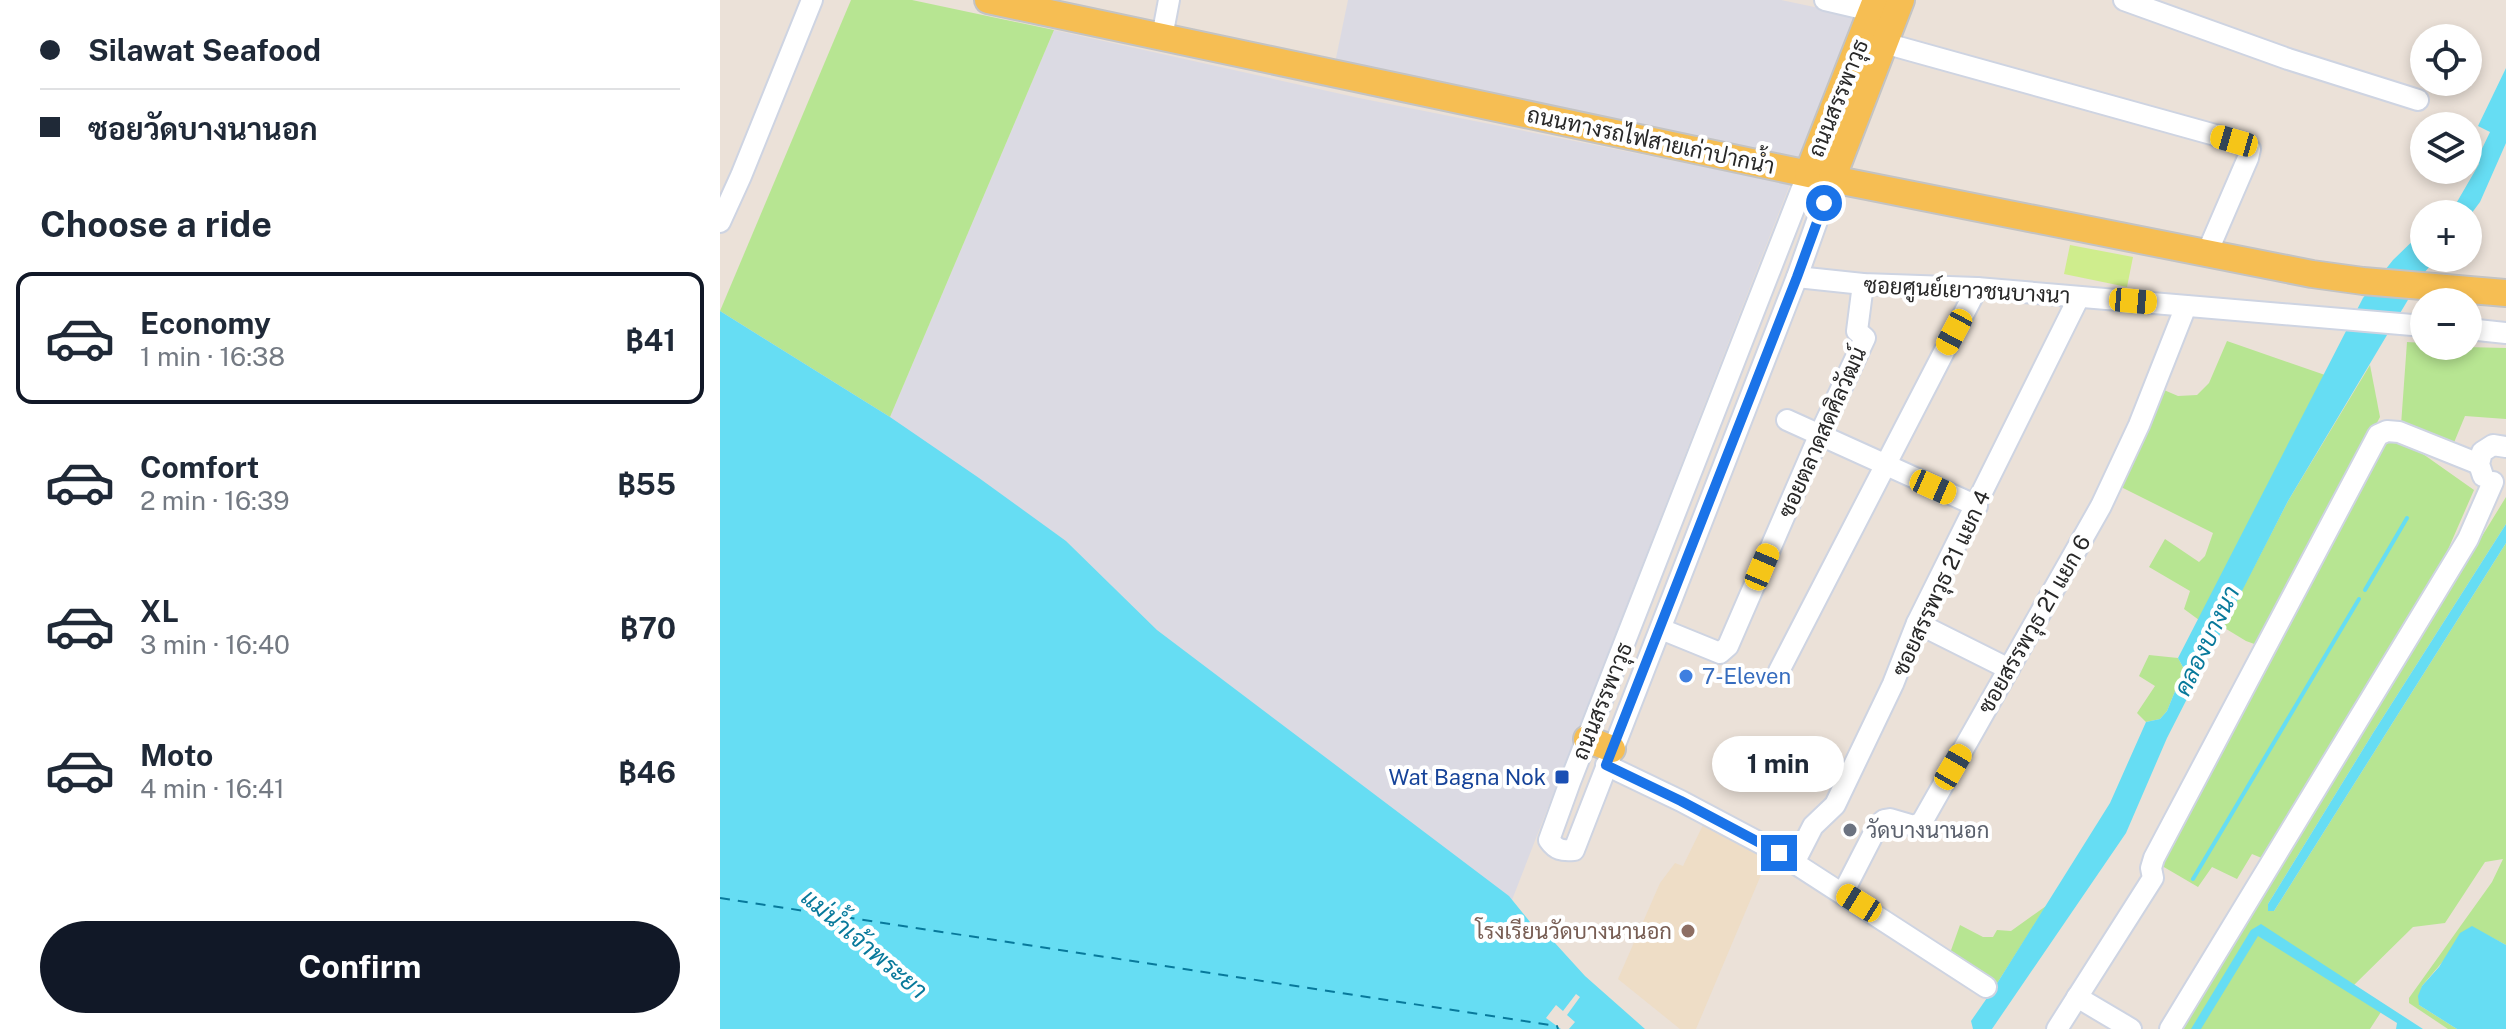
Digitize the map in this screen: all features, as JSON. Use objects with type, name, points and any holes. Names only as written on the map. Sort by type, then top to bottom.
[{"type":"main road","name":"ถนนทางรถไฟสายเก่าปากน้ำ","points":[[988,0],[1820,176],[2312,274],[2506,293]]},
{"type":"main road","name":"ถนนสรรพาวุธ","points":[[1820,176],[1884,43],[1884,5]]},
{"type":"main road","name":"ถนนสรรพาวุธ","points":[[1820,176],[1884,5]]},
{"type":"main road","points":[[1587,739],[1609,757]]},
{"type":"street","points":[[720,222],[812,0]]},
{"type":"street","points":[[1162,37],[1169,0]]},
{"type":"street","points":[[1825,0],[1884,5]]},
{"type":"street","points":[[2124,0],[2288,59],[2418,100]]},
{"type":"street","points":[[1884,43],[2244,143],[2250,149],[2248,158],[2207,253]]},
{"type":"street","name":"ถนนสรรพาวุธ","points":[[1820,176],[1797,277],[1574,850],[1554,848],[1549,840],[1551,832],[1587,739],[1820,176]]},
{"type":"street","name":"ซอยศูนย์เยาวชนบางนา","points":[[1797,277],[1863,284],[1977,288],[2410,325]]},
{"type":"street","name":"ซอยตลาดสดศิลวัฒน์","points":[[1661,629],[1720,653],[1725,650],[1865,338],[1857,331],[1863,284]]},
{"type":"street","points":[[1779,671],[1977,288]]},
{"type":"street","name":"ซอยสรรพวุธ 21 แยก 4","points":[[1794,863],[1813,826],[1835,805],[1893,684],[1917,623],[2079,297]]},
{"type":"street","name":"ซอยสรรพวุธ 21 แยก 6","points":[[1843,893],[1877,827],[1884,820],[1914,826],[1922,822],[2101,506],[2139,425],[2186,306]]},
{"type":"street","points":[[2482,330],[2506,333]]},
{"type":"street","points":[[1787,420],[1977,506]]},
{"type":"street","points":[[2057,1029],[2153,878],[2151,868],[2154,858],[2378,435],[2387,431],[2399,432],[2479,464]]},
{"type":"street","points":[[2170,1029],[2468,539],[2500,481],[2484,476],[2479,458],[2487,448],[2506,447]]},
{"type":"street","points":[[1917,623],[2009,669]]},
{"type":"street","points":[[1609,757],[1794,863],[1986,987]]},
{"type":"street","points":[[2077,997],[2131,1029]]},
{"type":"shaded area","points":[[1348,0],[1781,0],[1857,16],[1798,158],[1335,63]]},
{"type":"shaded area","points":[[1054,30],[1359,98],[1790,184],[1512,900],[1157,630],[1066,541],[890,417]]},
{"type":"shaded area","name":"โรงเรียนวัดบางนานอก","points":[[1704,823],[1769,856],[1696,1029],[1680,1029],[1618,979],[1660,883],[1675,863],[1683,866]]},
{"type":"green space","points":[[851,0],[912,0],[1054,30],[890,417],[720,311]]},
{"type":"green space","points":[[2070,245],[2133,257],[2127,287],[2064,274]]},
{"type":"green space","points":[[2227,341],[2325,375],[2199,620],[2184,609],[2190,591],[2149,567],[2165,539],[2199,562],[2205,556],[2213,533],[2115,484],[2164,390],[2178,396],[2197,395],[2209,383]]},
{"type":"green space","points":[[2407,342],[2410,342],[2410,360],[2482,360],[2482,347],[2506,348],[2506,419],[2465,416],[2453,445],[2401,425]]},
{"type":"green space","points":[[2370,365],[2380,417],[2260,646],[2246,641],[2223,627],[2288,501]]},
{"type":"green space","points":[[2381,442],[2406,442],[2474,490],[2443,561],[2445,567],[2264,859],[2252,854],[2237,879],[2212,867],[2198,887],[2157,863]]},
{"type":"green space","points":[[2506,497],[2506,524],[2268,904],[2274,911],[2506,543],[2506,945],[2472,927],[2422,986],[2419,1005],[2457,1029],[2448,1029],[2409,1003],[2409,998],[2492,882],[2503,859],[2485,862],[2445,923],[2413,927],[2354,985],[2381,1012],[2370,1029],[2180,1029]]},
{"type":"green space","points":[[2149,655],[2178,658],[2184,669],[2167,711],[2160,719],[2146,722],[2137,713],[2155,686],[2139,676]]},
{"type":"green space","points":[[2046,906],[1996,985],[1950,953],[1960,925],[1983,937],[1993,937],[1997,930],[2011,931]]},
{"type":"water","points":[[2506,68],[2506,143],[2481,200],[2458,200],[2467,184],[2482,184],[2482,149],[2490,132],[2482,128],[2482,118]]},
{"type":"water","name":"คลองบางนา","points":[[2410,244],[2410,272],[2425,272],[2415,288],[2410,288],[2410,296],[2288,501],[2167,738],[2126,833],[1992,1029],[1973,1029],[1971,1021],[2110,803],[2146,722],[2160,719],[2167,711],[2184,669],[2178,658],[2363,298]]},
{"type":"water","name":"แม่น้ำเจ้าพระยา","points":[[720,311],[890,417],[1066,541],[1157,630],[1509,896],[1530,922],[1544,931],[1585,976],[1645,1029],[720,1029]]},
{"type":"water","points":[[2506,524],[2506,543],[2274,911],[2268,911],[2268,904],[2373,733]]},
{"type":"water","points":[[2261,924],[2423,1029],[2396,1029],[2397,1023],[2258,936],[2201,1029],[2191,1029],[2251,930]]},
{"type":"water","points":[[2472,926],[2506,945],[2506,1029],[2457,1029],[2419,1005],[2422,986],[2439,967],[2460,933]]},
{"type":"pier","points":[[1576,994],[1580,997],[1567,1015],[1575,1022],[1569,1029],[1561,1029],[1546,1018],[1556,1005],[1563,1011]]},
{"type":"waterway","points":[[2365,590],[2407,518]]},
{"type":"waterway","points":[[2193,879],[2359,599]]},
{"type":"ferry route","points":[[720,898],[1557,1026],[1558,1029]]},
{"type":"place","name":"7-Eleven","points":[[1686,676]]},
{"type":"place","name":"Wat Bagna Nok","points":[[1562,777]]},
{"type":"place","name":"วัดบางนานอก","points":[[1850,830]]},
{"type":"place","name":"โรงเรียนวัดบางนานอก","points":[[1688,931]]},
{"type":"route","points":[[1779,853],[1606,765],[1824,203]]}]
